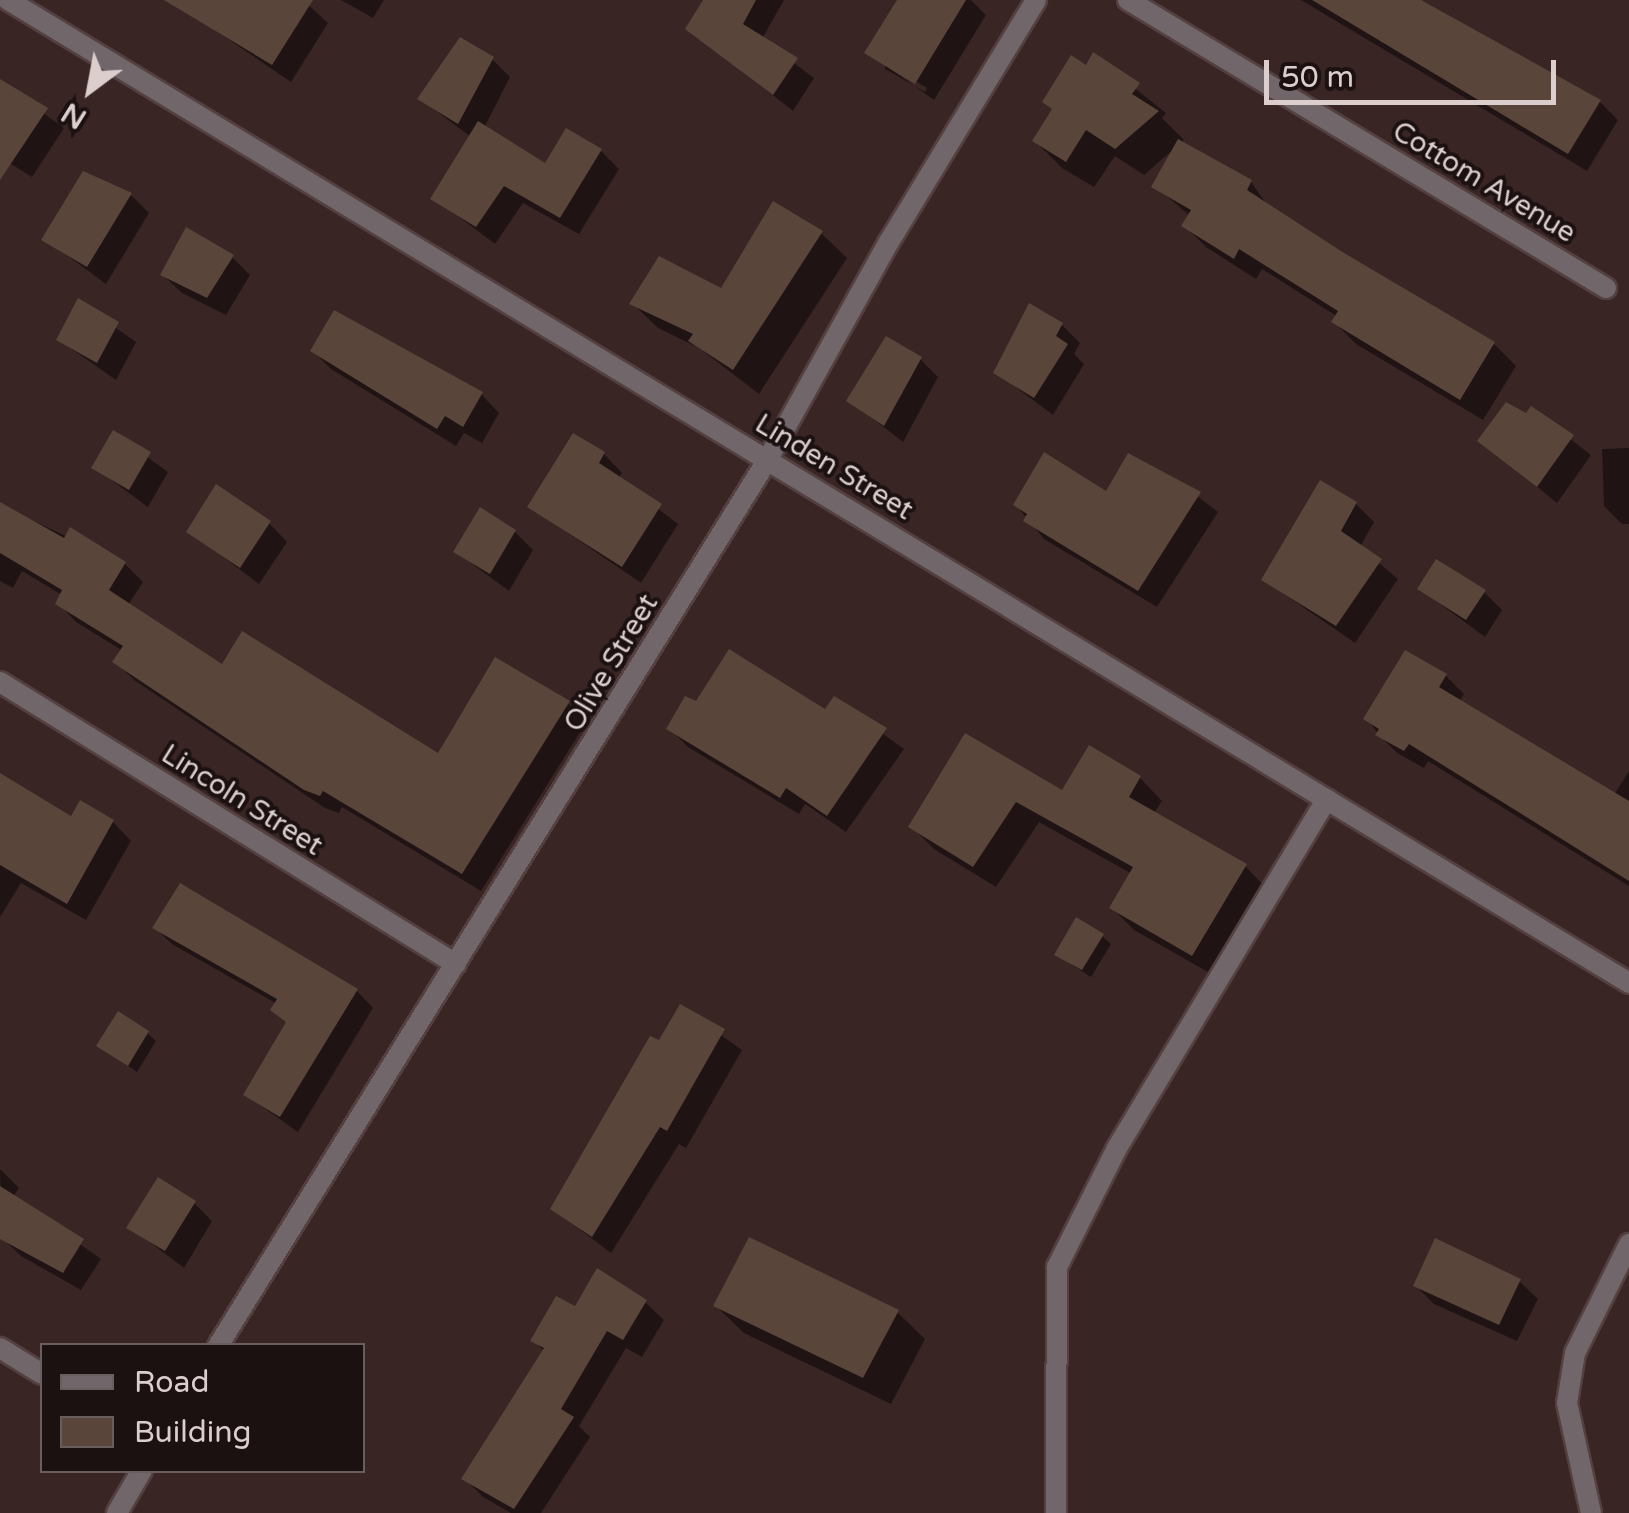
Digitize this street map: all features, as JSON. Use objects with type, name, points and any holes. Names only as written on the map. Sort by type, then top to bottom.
[{"type":"street","name":"Linden Street","points":[[8,0],[1629,983]]},
{"type":"street","name":"Olive Street","points":[[220,1343],[768,459],[889,242],[1036,0]]},
{"type":"street","name":"Cottom Avenue","points":[[1128,0],[1606,288]]},
{"type":"street","name":"Lincoln Street","points":[[0,682],[456,964]]},
{"type":"street","points":[[1056,1513],[1057,1267],[1116,1148],[1326,799]]},
{"type":"street","points":[[1590,1513],[1567,1403],[1575,1353],[1629,1244]]},
{"type":"street","points":[[0,1348],[40,1373]]},
{"type":"street","points":[[118,1513],[140,1473]]},
{"type":"building","points":[[164,0],[313,0],[272,65]]},
{"type":"building","points":[[703,0],[756,0],[743,24],[798,58],[773,95],[685,29]]},
{"type":"building","points":[[897,0],[966,0],[915,84],[864,53]]},
{"type":"building","points":[[1312,0],[1421,0],[1601,100],[1568,154]]},
{"type":"building","points":[[460,37],[494,57],[458,124],[417,99]]},
{"type":"building","points":[[1093,52],[1140,83],[1132,94],[1159,111],[1115,149],[1086,130],[1066,162],[1032,141],[1052,109],[1042,102],[1071,55],[1086,65]]},
{"type":"building","points":[[0,79],[48,108],[0,180]]},
{"type":"building","points":[[478,121],[545,163],[566,128],[602,149],[560,218],[504,186],[476,227],[430,199]]},
{"type":"building","points":[[1178,139],[1252,180],[1247,190],[1344,253],[1495,342],[1460,400],[1331,322],[1338,311],[1239,249],[1234,259],[1181,226],[1191,210],[1151,187]]},
{"type":"building","points":[[83,171],[132,193],[87,267],[41,240]]},
{"type":"building","points":[[773,201],[823,231],[733,370],[688,341],[693,334],[629,304],[659,256],[721,288]]},
{"type":"building","points":[[186,227],[234,255],[207,298],[160,275]]},
{"type":"building","points":[[78,298],[119,322],[97,363],[56,340]]},
{"type":"building","points":[[1029,303],[1063,323],[1056,336],[1068,344],[1034,398],[993,373]]},
{"type":"building","points":[[334,310],[483,392],[463,427],[445,416],[437,429],[310,351]]},
{"type":"building","points":[[886,336],[922,357],[884,426],[846,401]]},
{"type":"building","points":[[1506,402],[1526,413],[1531,406],[1574,435],[1537,487],[1477,441]]},
{"type":"building","points":[[113,430],[151,452],[129,490],[91,468]]},
{"type":"building","points":[[573,433],[605,452],[599,463],[662,504],[622,567],[527,507]]},
{"type":"building","points":[[1044,452],[1106,491],[1128,453],[1201,492],[1138,591],[1023,521],[1027,514],[1013,505]]},
{"type":"building","points":[[1320,480],[1357,502],[1341,531],[1382,559],[1336,626],[1261,580]]},
{"type":"building","points":[[216,484],[271,521],[240,568],[186,532]]},
{"type":"building","points":[[0,502],[64,538],[70,527],[126,562],[109,590],[222,664],[242,631],[438,753],[495,657],[570,701],[462,874],[323,791],[320,796],[304,790],[112,662],[123,646],[55,604],[62,590],[0,553]]},
{"type":"building","points":[[480,507],[516,530],[490,574],[453,552]]},
{"type":"building","points":[[1436,559],[1486,590],[1466,620],[1417,589]]},
{"type":"building","points":[[729,649],[825,709],[834,696],[887,728],[827,816],[786,788],[780,798],[666,729],[685,696],[696,701]]},
{"type":"building","points":[[1405,650],[1447,674],[1439,687],[1629,801],[1629,881],[1409,744],[1404,751],[1375,735],[1379,729],[1363,719]]},
{"type":"building","points":[[965,733],[1062,790],[1089,745],[1141,776],[1129,797],[1247,864],[1192,956],[1109,908],[1133,867],[1016,802],[973,867],[908,827]]},
{"type":"building","points":[[0,773],[71,816],[80,800],[114,820],[67,904],[0,865]]},
{"type":"building","points":[[180,883],[358,989],[280,1117],[243,1095],[286,1022],[270,1010],[277,999],[152,928]]},
{"type":"building","points":[[1076,917],[1104,934],[1082,970],[1054,955]]},
{"type":"building","points":[[680,1004],[725,1029],[667,1131],[660,1127],[592,1237],[550,1209],[650,1036],[659,1040]]},
{"type":"building","points":[[118,1011],[149,1031],[128,1066],[96,1046]]},
{"type":"building","points":[[158,1177],[196,1201],[165,1251],[126,1228]]},
{"type":"building","points":[[0,1186],[84,1239],[63,1273],[0,1239]]},
{"type":"building","points":[[749,1237],[899,1310],[863,1378],[713,1306]]},
{"type":"building","points":[[1435,1238],[1521,1279],[1499,1325],[1413,1286]]},
{"type":"building","points":[[597,1268],[647,1300],[623,1340],[607,1331],[561,1409],[574,1417],[514,1509],[461,1479],[544,1348],[530,1341],[556,1296],[575,1306]]}]
